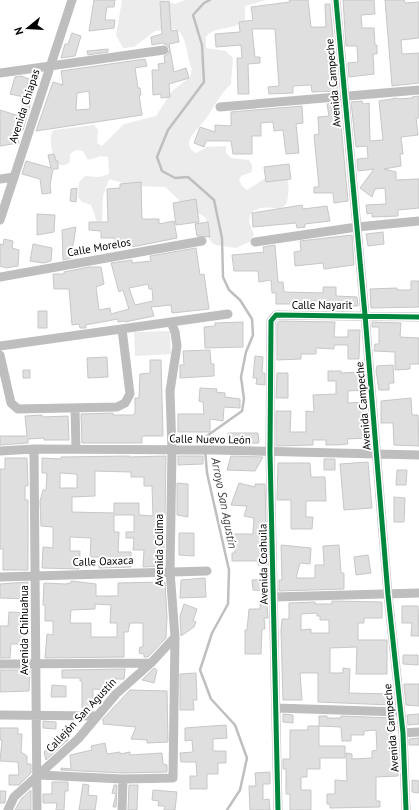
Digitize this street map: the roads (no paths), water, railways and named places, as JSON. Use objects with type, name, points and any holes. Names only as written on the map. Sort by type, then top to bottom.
[{"type":"street","name":"Avenida Chiapas","points":[[0,220],[72,0]]},
{"type":"street","name":"Avenida Campeche","points":[[336,0],[365,315],[388,595],[403,733],[406,810]]},
{"type":"street","points":[[0,73],[164,50]]},
{"type":"street","points":[[220,107],[344,95],[419,90]]},
{"type":"street","points":[[0,179],[14,177]]},
{"type":"street","points":[[255,242],[357,227],[419,221]]},
{"type":"street","name":"Calle Morelos","points":[[0,277],[202,241]]},
{"type":"street","points":[[0,346],[228,314]]},
{"type":"street","name":"Calle Nayarit","points":[[273,317],[276,315],[365,315],[419,317]]},
{"type":"street","name":"Avenida Coahuila","points":[[273,317],[270,321],[270,452],[278,810]]},
{"type":"street","name":"Avenida Colima","points":[[123,779],[173,778],[175,637],[170,571],[172,451],[170,391],[177,346],[175,332],[171,322]]},
{"type":"street","points":[[0,355],[9,398],[14,407],[23,411],[117,407],[121,406],[128,399],[130,389],[122,328]]},
{"type":"street","points":[[75,409],[76,449]]},
{"type":"street","name":"Calle Nuevo León","points":[[0,451],[34,449],[172,451],[214,450],[419,455]]},
{"type":"street","name":"Avenida Chihuahua","points":[[34,449],[37,810]]},
{"type":"street","name":"Calle Oaxaca","points":[[0,577],[207,570]]},
{"type":"street","points":[[274,597],[419,593]]},
{"type":"street","name":"Callejón San Agustín","points":[[8,810],[14,797],[78,739],[116,694],[151,663],[175,637]]},
{"type":"street","points":[[0,664],[36,665],[151,663]]},
{"type":"street","points":[[276,708],[400,712]]},
{"type":"street","points":[[0,715],[97,716]]},
{"type":"street","points":[[403,733],[419,732]]},
{"type":"street","points":[[37,776],[123,779],[122,810]]},
{"type":"waterway","name":"Arroyo San Agustín","points":[[210,0],[204,3],[193,15],[202,45],[204,82],[168,130],[157,157],[162,171],[175,178],[188,177],[214,200],[222,238],[223,277],[229,290],[240,300],[252,319],[253,335],[246,352],[241,377],[244,399],[242,411],[204,438],[207,473],[229,570],[228,604],[212,633],[200,670],[211,699],[235,725],[247,758],[240,790],[227,810]]}]
